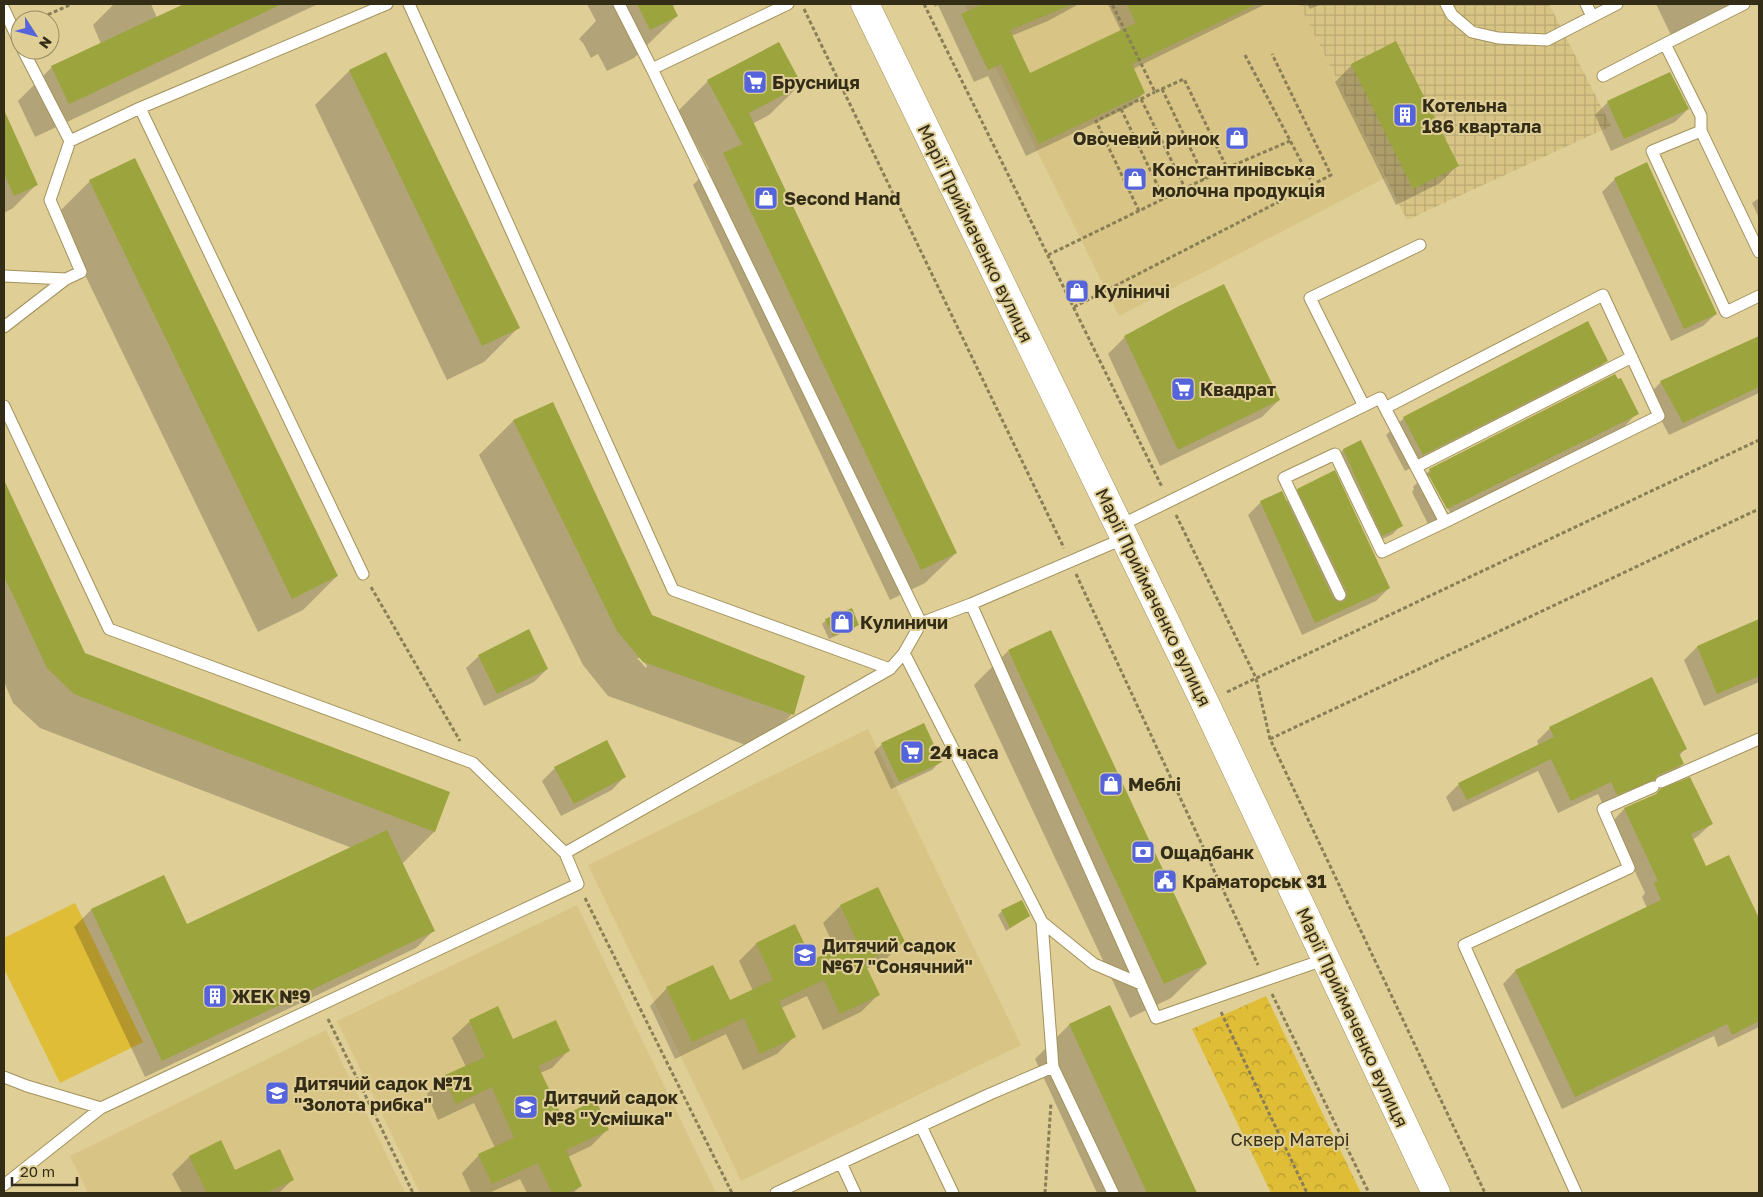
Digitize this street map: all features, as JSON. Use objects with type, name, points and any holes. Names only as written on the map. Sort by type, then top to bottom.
[{"type":"street","name":"Марії Приймаченко вулиця","points":[[865,4],[1205,703],[1436,1193]]},
{"type":"lane","points":[[70,140],[140,108],[387,4]]},
{"type":"lane","points":[[409,4],[674,590],[890,669]]},
{"type":"lane","points":[[619,4],[921,623]]},
{"type":"lane","points":[[652,69],[788,4]]},
{"type":"lane","points":[[1446,4],[1452,15],[1472,32],[1498,38],[1547,40],[1616,4]]},
{"type":"lane","points":[[1586,4],[1592,16]]},
{"type":"lane","points":[[1603,76],[1744,4]]},
{"type":"lane","points":[[4,9],[10,22]]},
{"type":"lane","points":[[1665,44],[1701,116],[1701,131],[1759,252]]},
{"type":"lane","points":[[4,327],[66,279],[81,272],[50,200],[70,140],[28,60]]},
{"type":"lane","points":[[140,108],[363,574]]},
{"type":"lane","points":[[1701,131],[1652,150],[1726,312],[1759,296]]},
{"type":"lane","points":[[1364,406],[1310,298],[1420,245]]},
{"type":"lane","points":[[4,276],[66,279]]},
{"type":"lane","points":[[1340,595],[1284,478],[1335,454],[1382,552],[1659,416],[1603,295],[1385,408]]},
{"type":"lane","points":[[1416,467],[1632,357]]},
{"type":"lane","points":[[564,854],[890,669],[904,653],[921,623],[971,604],[1070,561],[1122,532],[1169,501],[1380,398],[1445,522]]},
{"type":"lane","points":[[4,406],[108,629],[473,763],[564,854],[578,884],[101,1108],[4,1185]]},
{"type":"lane","points":[[971,604],[1156,1018],[1326,959]]},
{"type":"lane","points":[[904,653],[1042,922],[1054,1067],[1113,1193]]},
{"type":"lane","points":[[1576,1193],[1464,945],[1629,868],[1603,809],[1759,739]]},
{"type":"lane","points":[[1042,922],[1094,964],[1141,984]]},
{"type":"lane","points":[[776,1193],[1054,1067]]},
{"type":"lane","points":[[4,1077],[27,1086],[101,1108]]},
{"type":"lane","points":[[921,1126],[953,1193]]},
{"type":"lane","points":[[841,1163],[855,1193]]},
{"type":"path","points":[[58,10],[72,4]]},
{"type":"path","points":[[801,4],[1070,561],[1265,980],[1368,1193]]},
{"type":"path","points":[[924,4],[1256,678],[1270,739],[1485,1193]]},
{"type":"path","points":[[1112,4],[1155,92]]},
{"type":"path","points":[[1074,307],[1331,175],[1272,54]]},
{"type":"path","points":[[1246,56],[1312,184]]},
{"type":"path","points":[[1140,211],[1096,121],[1184,79],[1227,168]]},
{"type":"path","points":[[1162,89],[1205,178]]},
{"type":"path","points":[[1141,99],[1185,188]]},
{"type":"path","points":[[1121,109],[1164,198]]},
{"type":"path","points":[[1048,255],[1205,178],[1290,141]]},
{"type":"path","points":[[1205,703],[1759,440]]},
{"type":"path","points":[[1270,739],[1759,510]]},
{"type":"path","points":[[363,574],[473,763]]},
{"type":"path","points":[[578,884],[732,1193]]},
{"type":"path","points":[[1214,997],[1307,1193]]},
{"type":"path","points":[[321,1005],[413,1193]]},
{"type":"path","points":[[1045,1193],[1054,1067]]},
{"type":"shaded area","points":[[964,4],[1299,4],[1385,178],[1119,316]]},
{"type":"shaded area","points":[[1299,4],[1549,4],[1611,126],[1407,220]]},
{"type":"shaded area","name":"Дитячий садок №67 \"Сонячний\"","points":[[868,729],[1021,1045],[741,1181],[588,865]]},
{"type":"shaded area","name":"Дитячий садок №8 \"Усмішка\"","points":[[577,905],[716,1193],[420,1193],[337,1021]]},
{"type":"shaded area","name":"Дитячий садок №71 \"Золота рибка\"","points":[[326,1030],[405,1193],[88,1193],[70,1156]]},
{"type":"green space","points":[[75,903],[143,1042],[60,1083],[4,969],[4,938]]},
{"type":"green space","name":"Сквер Матері","points":[[1266,996],[1361,1193],[1271,1193],[1192,1029]]},
{"type":"building","points":[[184,4],[282,4],[69,104],[51,66]]},
{"type":"building","points":[[637,4],[672,4],[678,16],[650,30]]},
{"type":"building","points":[[983,4],[1073,4],[1010,30],[1030,73],[1136,23],[1127,4],[1257,4],[1132,64],[1145,93],[1039,144],[1001,64],[988,70],[961,14]]},
{"type":"building","name":"Котельна 186 квартала","points":[[1396,41],[1459,166],[1413,189],[1351,64]]},
{"type":"building","points":[[779,42],[802,85],[749,113],[957,553],[921,570],[723,153],[742,144],[707,80]]},
{"type":"building","points":[[386,52],[520,328],[482,346],[349,70]]},
{"type":"building","points":[[1670,72],[1689,109],[1624,139],[1607,101]]},
{"type":"building","points":[[4,110],[38,185],[14,196],[4,173]]},
{"type":"building","points":[[135,158],[338,576],[292,599],[89,180]]},
{"type":"building","points":[[1647,162],[1717,314],[1684,329],[1614,178]]},
{"type":"building","points":[[1224,284],[1280,400],[1178,450],[1124,336]]},
{"type":"building","points":[[1588,321],[1608,361],[1423,455],[1403,417]]},
{"type":"building","points":[[1759,336],[1759,387],[1683,423],[1660,381]]},
{"type":"building","points":[[1615,374],[1618,379],[1621,378],[1639,414],[1447,509],[1428,474],[1431,472],[1429,469]]},
{"type":"building","points":[[553,402],[652,615],[805,676],[794,715],[643,662],[617,631],[513,420]]},
{"type":"building","points":[[1361,440],[1403,526],[1382,536],[1343,449]]},
{"type":"building","points":[[1335,470],[1390,588],[1315,623],[1260,501],[1282,491],[1333,598],[1336,601],[1343,602],[1346,599],[1347,592],[1297,489]]},
{"type":"building","points":[[4,480],[85,653],[450,792],[435,832],[74,694],[47,668],[4,576]]},
{"type":"building","name":"Кулиничи","points":[[852,608],[859,625],[833,636],[825,619]]},
{"type":"building","points":[[1759,619],[1759,676],[1717,694],[1697,646]]},
{"type":"building","points":[[529,629],[548,669],[497,694],[478,655]]},
{"type":"building","points":[[1051,630],[1207,964],[1164,984],[1008,650]]},
{"type":"building","points":[[1652,677],[1687,749],[1679,753],[1684,764],[1658,775],[1654,780],[1617,795],[1611,782],[1571,801],[1551,759],[1467,800],[1458,783],[1554,737],[1549,727]]},
{"type":"building","name":"24 часа","points":[[924,723],[942,762],[899,782],[881,743]]},
{"type":"building","points":[[607,740],[626,777],[574,804],[554,767]]},
{"type":"building","points":[[1690,777],[1713,824],[1691,834],[1706,866],[1729,855],[1759,918],[1759,1021],[1732,1035],[1727,1024],[1575,1097],[1515,970],[1661,900],[1654,883],[1658,881],[1624,808],[1656,794],[1660,789]]},
{"type":"building","name":"ЖЕК №9","points":[[387,830],[435,931],[162,1061],[91,909],[164,875],[187,924]]},
{"type":"building","points":[[878,887],[905,942],[864,962],[880,995],[840,1014],[824,980],[779,1001],[796,1037],[760,1054],[744,1018],[692,1042],[666,987],[713,965],[730,1000],[773,980],[756,943],[795,924],[812,960],[856,939],[840,905]]},
{"type":"building","points":[[1022,900],[1030,916],[1010,928],[1001,910]]},
{"type":"building","points":[[1110,1005],[1197,1193],[1147,1193],[1069,1024]]},
{"type":"building","points":[[498,1006],[513,1039],[556,1020],[570,1051],[538,1066],[562,1116],[596,1100],[609,1130],[566,1150],[582,1186],[567,1193],[552,1193],[538,1163],[492,1184],[478,1154],[514,1138],[492,1087],[456,1104],[443,1076],[485,1057],[469,1020]]},
{"type":"building","points":[[221,1140],[235,1170],[280,1149],[294,1180],[266,1193],[207,1193],[189,1156]]},
{"type":"place","name":"Брусниця","points":[[755,82]]},
{"type":"place","name":"Котельна 186 квартала","points":[[1405,115]]},
{"type":"place","name":"Овочевий ринок","points":[[1237,138]]},
{"type":"place","name":"Константинівська молочна продукція","points":[[1135,179]]},
{"type":"place","name":"Second Hand","points":[[766,198]]},
{"type":"place","name":"Куліничі","points":[[1077,291]]},
{"type":"place","name":"Квадрат","points":[[1183,389]]},
{"type":"place","name":"Кулиничи","points":[[842,622]]},
{"type":"place","name":"24 часа","points":[[912,752]]},
{"type":"place","name":"Меблі","points":[[1111,784]]},
{"type":"place","name":"Ощадбанк","points":[[1143,852]]},
{"type":"place","name":"Краматорськ 31","points":[[1165,881]]},
{"type":"place","name":"Дитячий садок №67 \"Сонячний\"","points":[[805,955]]},
{"type":"place","name":"ЖЕК №9","points":[[215,996]]},
{"type":"place","name":"Дитячий садок №71 \"Золота рибка\"","points":[[277,1093]]},
{"type":"place","name":"Дитячий садок №8 \"Усмішка\"","points":[[526,1107]]}]
